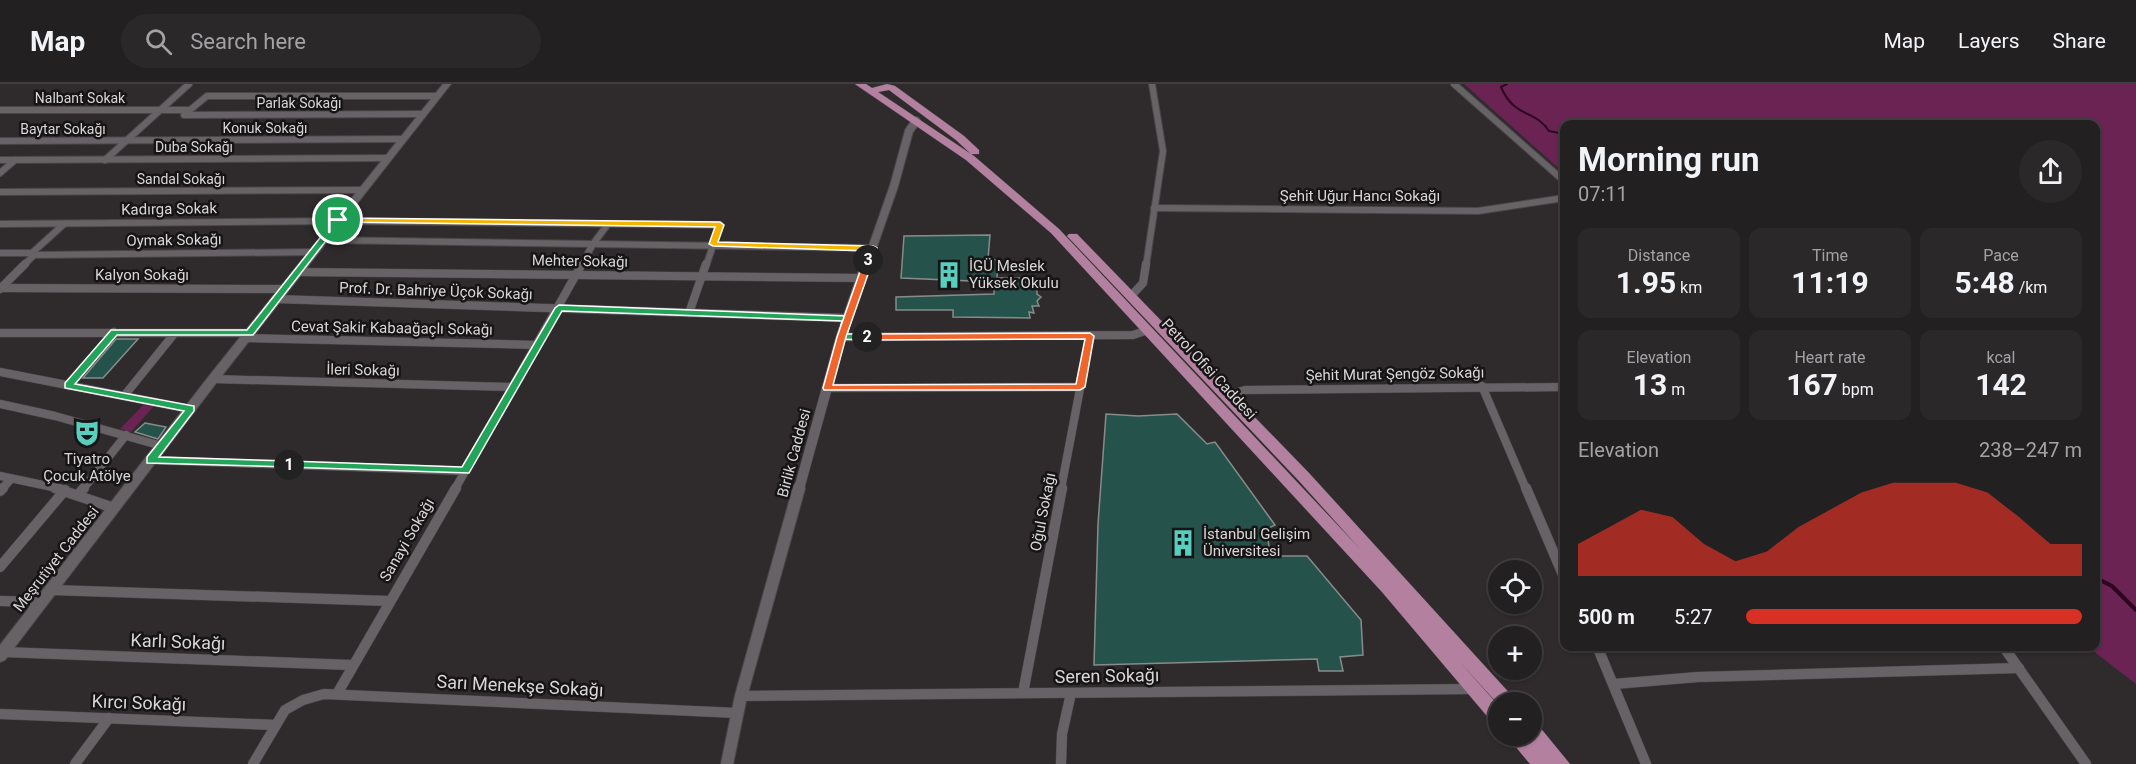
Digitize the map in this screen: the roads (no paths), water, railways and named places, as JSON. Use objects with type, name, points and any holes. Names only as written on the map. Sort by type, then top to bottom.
[{"type":"main road","name":"Meşrutiyet Caddesi","points":[[2,654],[190,409],[447,84]]},
{"type":"main road","name":"Petrol Ofisi Caddesi","points":[[860,84],[874,88],[975,152],[1017,184],[1062,225],[1131,296],[1154,327],[1388,588],[1488,706]]},
{"type":"main road","name":"Petrol Ofisi Caddesi","points":[[874,88],[916,121],[970,158],[1031,208],[1227,395],[1498,692]]},
{"type":"main road","points":[[1542,742],[1561,764]]},
{"type":"main road","points":[[1525,746],[1541,764]]},
{"type":"street","points":[[105,160],[189,84]]},
{"type":"street","points":[[1131,296],[1143,283],[1163,151],[1152,84]]},
{"type":"street","points":[[1454,84],[1560,177]]},
{"type":"street","points":[[190,110],[207,96],[437,96]]},
{"type":"street","name":"Nalbant Sokak","points":[[0,110],[190,110]]},
{"type":"street","name":"Parlak Sokağı","points":[[190,110],[183,115],[423,114]]},
{"type":"street","name":"Birlik Caddesi","points":[[727,764],[741,696],[841,337],[894,186],[909,131],[916,121]]},
{"type":"street","name":"Konuk Sokağı","points":[[127,140],[403,139]]},
{"type":"street","name":"Baytar Sokağı","points":[[0,141],[127,140]]},
{"type":"street","name":"Duba Sokağı","points":[[0,160],[388,158]]},
{"type":"street","points":[[0,173],[15,160]]},
{"type":"street","name":"Sandal Sokağı","points":[[0,192],[363,190]]},
{"type":"street","name":"Şehit Uğur Hancı Sokağı","points":[[1154,208],[1478,211],[1560,199]]},
{"type":"street","name":"Kadırga Sokak","points":[[0,224],[338,220],[720,225],[713,244]]},
{"type":"street","points":[[0,288],[64,224]]},
{"type":"street","name":"Sanayi Sokağı","points":[[337,694],[351,665],[578,275],[593,244],[608,224]]},
{"type":"street","points":[[323,240],[873,248]]},
{"type":"street","points":[[689,313],[713,244]]},
{"type":"street","name":"Oymak Sokağı","points":[[0,253],[314,252]]},
{"type":"street","name":"Mehter Sokağı","points":[[297,272],[862,278]]},
{"type":"street","name":"Kalyon Sokağı","points":[[0,288],[284,289]]},
{"type":"street","name":"Prof. Dr. Bahriye Üçok Sokağı","points":[[276,299],[847,318]]},
{"type":"street","points":[[841,337],[1133,335],[1154,327]]},
{"type":"street","points":[[69,386],[114,332]]},
{"type":"street","name":"Cevat Şakir Kabaağaçlı Sokağı","points":[[0,333],[114,332],[538,345]]},
{"type":"street","points":[[124,396],[174,334]]},
{"type":"street","name":"Oğul Sokağı","points":[[1023,693],[1090,336]]},
{"type":"street","points":[[0,372],[190,409]]},
{"type":"street","name":"İleri Sokağı","points":[[213,380],[514,387]]},
{"type":"street","points":[[1482,386],[1560,568]]},
{"type":"street","points":[[827,388],[1080,387]]},
{"type":"street","name":"Şehit Murat Şengöz Sokağı","points":[[1227,395],[1245,390],[1560,387]]},
{"type":"street","points":[[0,404],[55,416],[162,446]]},
{"type":"street","points":[[78,495],[126,435]]},
{"type":"street","points":[[151,460],[465,471]]},
{"type":"street","points":[[0,476],[10,480],[65,490],[114,508]]},
{"type":"street","points":[[0,491],[10,480]]},
{"type":"street","points":[[0,567],[65,490]]},
{"type":"street","points":[[52,590],[389,601]]},
{"type":"street","points":[[0,601],[43,602]]},
{"type":"street","points":[[1599,651],[1646,764]]},
{"type":"street","points":[[2007,651],[2086,764]]},
{"type":"street","name":"Karlı Sokağı","points":[[2,654],[351,665]]},
{"type":"street","points":[[1614,684],[1698,677],[2019,668]]},
{"type":"street","name":"Seren Sokağı","points":[[741,696],[1473,689]]},
{"type":"street","points":[[1061,764],[1062,734],[1071,693]]},
{"type":"street","name":"Sarı Menekşe Sokağı","points":[[276,725],[285,710],[303,700],[324,694],[737,713]]},
{"type":"street","name":"Kırcı Sokağı","points":[[0,714],[276,725]]},
{"type":"street","points":[[75,764],[109,718]]},
{"type":"street","points":[[253,764],[276,725]]},
{"type":"waterway","points":[[1507,84],[1501,87],[1512,104],[1544,124],[1549,131],[1560,133]]},
{"type":"waterway","points":[[2100,580],[2112,586],[2136,610]]},
{"type":"place","name":"İGÜ Meslek Yüksek Okulu","points":[[949,275]]},
{"type":"place","name":"Tiyatro Çocuk Atölye","points":[[87,433]]},
{"type":"place","name":"İstanbul Gelişim Üniversitesi","points":[[1183,543]]}]
